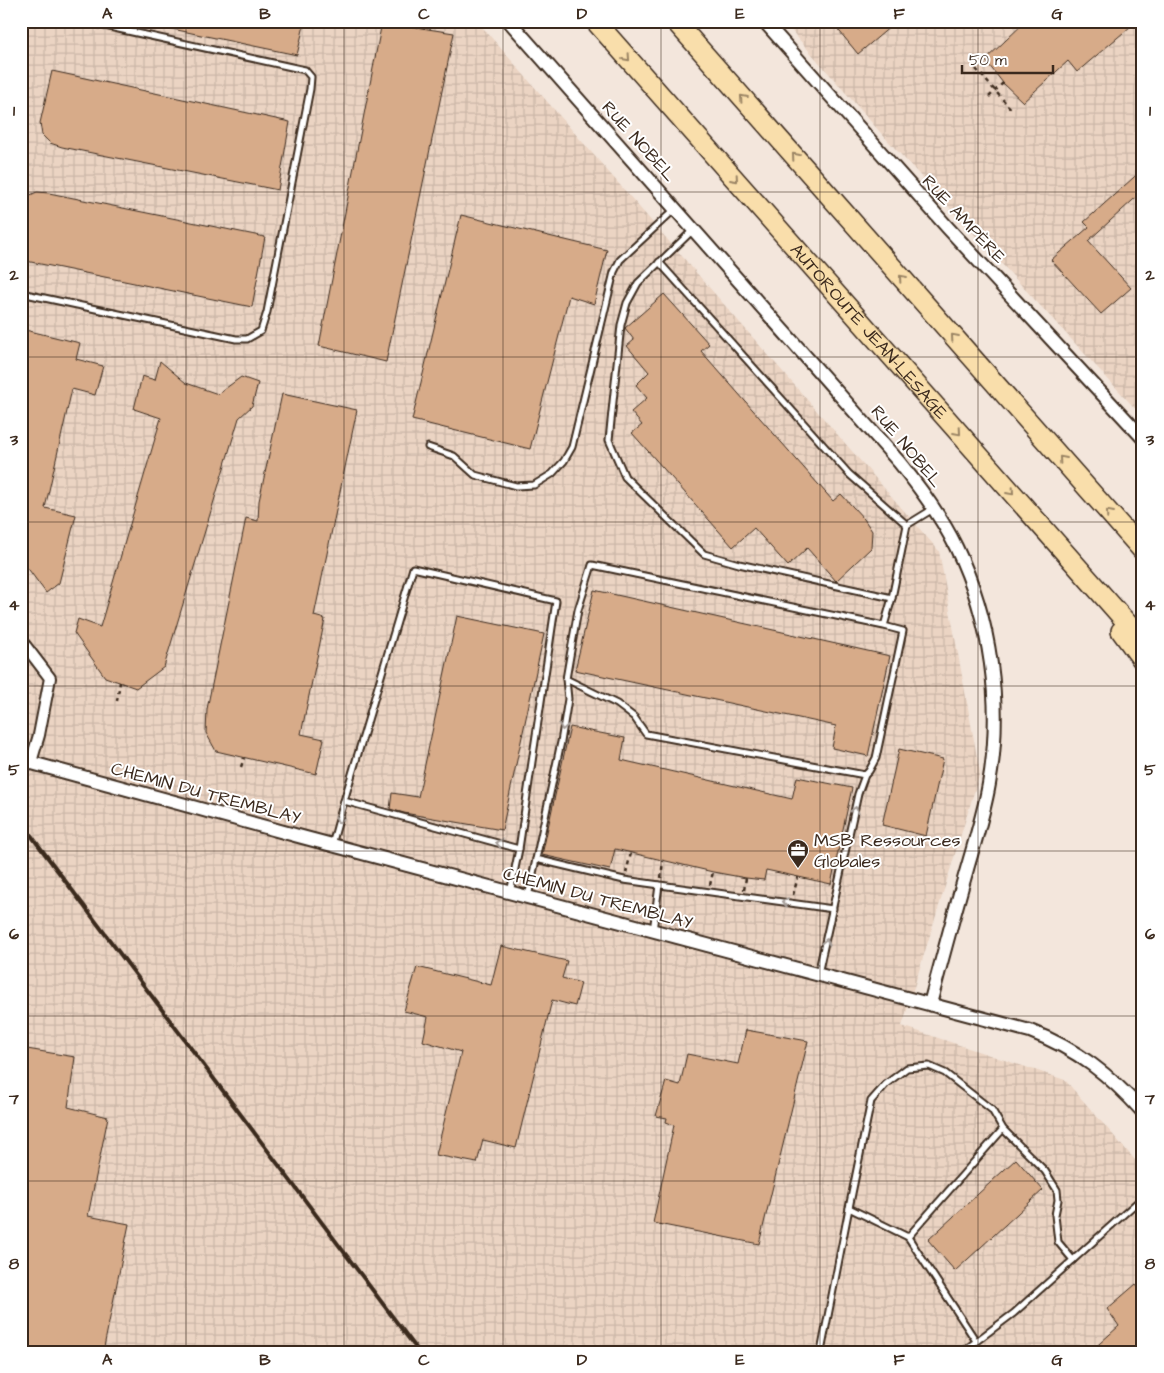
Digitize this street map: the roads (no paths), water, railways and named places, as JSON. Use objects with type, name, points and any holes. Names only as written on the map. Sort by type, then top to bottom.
[{"type":"highway","name":"AUTOROUTE JEAN-LESAGE","points":[[594,21],[1143,640]]},
{"type":"highway","points":[[675,21],[1125,531],[1143,549]]},
{"type":"highway","points":[[1063,552],[1143,661]]},
{"type":"street","name":"RUE NOBEL","points":[[509,21],[899,462],[934,508],[959,552],[977,601],[990,657],[994,721],[993,758],[984,807],[930,1004]]},
{"type":"street","name":"RUE AMPÈRE","points":[[764,21],[937,216],[1143,438]]},
{"type":"street","points":[[21,640],[50,678],[39,734],[26,761]]},
{"type":"street","name":"CHEMIN DU TREMBLAY","points":[[26,761],[528,898],[1030,1031],[1062,1045],[1104,1072],[1143,1112]]},
{"type":"lane","points":[[21,293],[236,339],[247,339],[261,331],[267,312],[311,77],[305,70],[82,21]]},
{"type":"lane","points":[[428,447],[454,456],[462,461],[468,470],[475,475],[516,486],[534,485],[552,474],[564,462],[572,447],[614,272],[620,260],[676,209]]},
{"type":"lane","points":[[694,229],[638,283],[627,303],[621,325],[609,440],[625,477],[704,554],[739,564],[892,598]]},
{"type":"lane","points":[[659,262],[849,474],[908,525]]},
{"type":"lane","points":[[884,626],[908,525],[934,508]]},
{"type":"lane","points":[[528,898],[564,725],[568,700],[566,679],[578,610],[592,565],[884,626],[903,631],[876,758],[865,775],[858,794],[834,909],[818,974]]},
{"type":"lane","points":[[332,845],[413,568],[556,600],[519,849],[510,893]]},
{"type":"lane","points":[[566,679],[617,704],[634,717],[646,734],[865,775]]},
{"type":"lane","points":[[344,801],[519,849]]},
{"type":"lane","points":[[536,858],[624,880],[834,909]]},
{"type":"lane","points":[[652,931],[659,885]]},
{"type":"lane","points":[[821,1352],[871,1101],[886,1084],[907,1068],[929,1066],[944,1074],[992,1110],[1003,1128],[1044,1171],[1058,1190],[1055,1215],[1058,1242],[1073,1260]]},
{"type":"lane","points":[[908,1237],[1003,1128]]},
{"type":"lane","points":[[962,1352],[1014,1313],[1143,1197]]},
{"type":"lane","points":[[849,1208],[908,1237],[976,1341]]},
{"type":"railway","points":[[21,822],[419,1352]]},
{"type":"place","name":"MSB Ressources Globales","points":[[798,869]]}]
